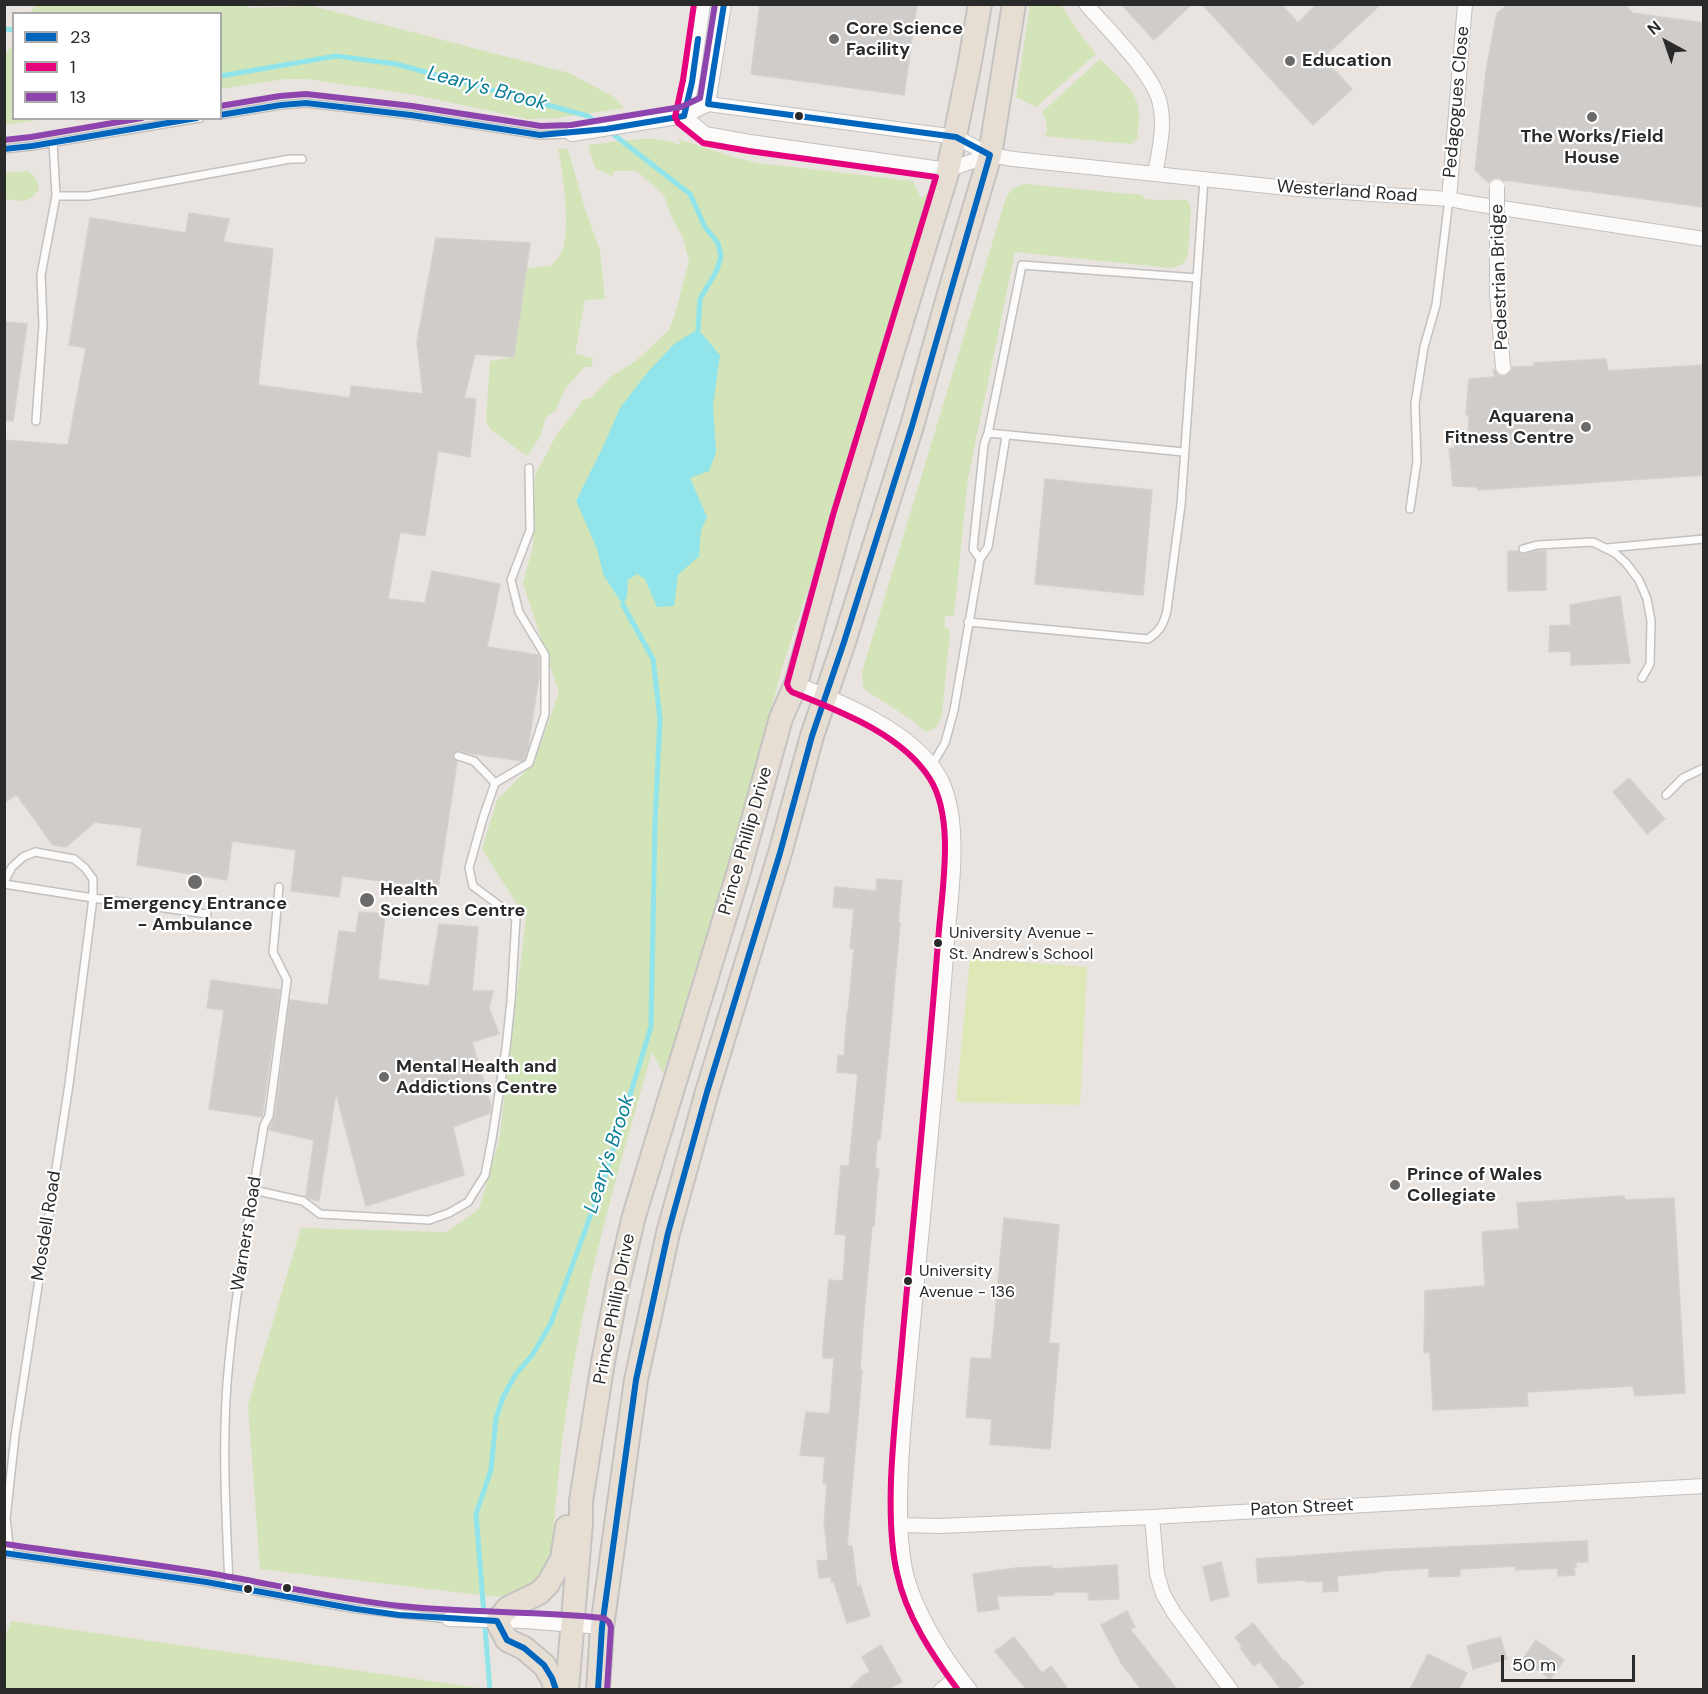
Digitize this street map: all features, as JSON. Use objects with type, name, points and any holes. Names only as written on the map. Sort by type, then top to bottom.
[{"type":"main road","name":"Prince Phillip Drive","points":[[567,1689],[581,1501],[603,1362],[634,1216],[739,871],[781,718],[796,684],[842,518],[948,170],[980,4]]},
{"type":"main road","name":"Prince Phillip Drive","points":[[598,1689],[602,1627],[636,1380],[668,1233],[707,1092],[780,853],[812,736],[912,426],[990,155],[1014,4]]},
{"type":"main road","points":[[556,1689],[544,1665],[524,1648],[507,1640],[497,1621],[508,1608],[532,1597],[548,1584],[562,1559],[568,1524],[581,1501]]},
{"type":"street","points":[[684,116],[692,82],[703,4]]},
{"type":"street","points":[[708,104],[724,4]]},
{"type":"street","points":[[1086,4],[1151,82],[1159,101],[1162,118],[1155,174]]},
{"type":"street","name":"Pedagogues Close","points":[[1449,199],[1465,4]]},
{"type":"street","points":[[572,134],[684,116],[708,104],[956,137],[990,155]]},
{"type":"street","points":[[684,116],[705,134],[948,170],[990,155]]},
{"type":"street","name":"Westerland Road","points":[[990,155],[1297,189],[1449,199],[1704,239]]},
{"type":"street","name":"Pedestrian Bridge","points":[[1497,187],[1497,293],[1503,367]]},
{"type":"street","points":[[796,684],[888,727],[913,746],[932,765],[940,778],[952,816],[953,846],[945,968],[907,1390],[900,1487],[900,1525],[903,1557],[914,1598],[925,1622],[959,1676],[970,1689]]},
{"type":"street","name":"Paton Street","points":[[900,1525],[939,1526],[1152,1517],[1704,1486]]},
{"type":"street","points":[[1152,1517],[1157,1574],[1164,1594],[1174,1613],[1231,1689]]},
{"type":"street","points":[[448,1619],[524,1621],[602,1627]]},
{"type":"street","points":[[941,1689],[959,1676]]},
{"type":"lane","points":[[222,115],[306,103],[411,115],[540,135],[572,134]]},
{"type":"lane","points":[[4,148],[188,120]]},
{"type":"lane","points":[[36,421],[43,325],[42,275],[56,196],[53,142]]},
{"type":"lane","points":[[56,196],[88,196],[290,159],[302,159]]},
{"type":"lane","points":[[968,622],[1148,639],[1157,633],[1164,623],[1180,504],[1204,179]]},
{"type":"lane","points":[[1410,508],[1417,461],[1415,404],[1424,347],[1436,305],[1449,199]]},
{"type":"lane","points":[[980,559],[973,549],[984,444],[1022,265],[1197,278]]},
{"type":"lane","points":[[988,433],[1184,452]]},
{"type":"lane","points":[[932,765],[945,743],[954,710],[980,559],[988,547],[1006,436]]},
{"type":"lane","points":[[254,1190],[303,1202],[320,1214],[429,1220],[449,1213],[468,1202],[484,1175],[506,1048],[516,918],[473,886],[469,868],[495,783],[529,763],[545,714],[545,655],[519,612],[511,580],[530,531],[529,468]]},
{"type":"lane","points":[[1607,548],[1704,539]]},
{"type":"lane","points":[[1523,549],[1537,545],[1593,542],[1607,548],[1626,563],[1639,580],[1647,599],[1651,621],[1650,664],[1642,678]]},
{"type":"lane","points":[[458,756],[474,761],[495,783]]},
{"type":"lane","points":[[1666,795],[1683,778],[1704,768]]},
{"type":"lane","points":[[93,898],[93,879],[74,859],[35,852],[22,857],[12,867],[4,883],[93,898],[207,914]]},
{"type":"lane","name":"Warners Road","points":[[229,1586],[224,1465],[229,1362],[264,1125],[269,1116],[287,980],[273,952],[279,887]]},
{"type":"lane","name":"Mosdell Road","points":[[7,1554],[6,1518],[15,1436],[69,1084],[93,898]]},
{"type":"lane","points":[[7,1554],[229,1586],[356,1609],[448,1619]]},
{"type":"green space","points":[[244,4],[249,8],[312,6],[569,73],[614,97],[624,108],[551,119],[528,119],[411,94],[307,79],[285,79],[222,89],[222,12],[32,12],[35,5]]},
{"type":"green space","points":[[1030,5],[1061,5],[1096,54],[1036,107],[1016,97]]},
{"type":"green space","points":[[12,45],[12,120],[38,120],[5,125],[5,55]]},
{"type":"green space","points":[[1100,59],[1125,83],[1136,100],[1139,109],[1137,134],[1140,136],[1131,144],[1044,136],[1047,133],[1047,127],[1042,112]]},
{"type":"green space","points":[[647,139],[670,141],[681,145],[678,139],[758,163],[913,181],[921,198],[927,194],[898,300],[863,403],[820,552],[783,665],[734,847],[677,1033],[663,1073],[652,1052],[619,1170],[580,1329],[563,1434],[551,1552],[546,1567],[536,1580],[522,1589],[498,1597],[260,1569],[248,1405],[301,1228],[447,1232],[479,1209],[499,1141],[526,918],[482,849],[497,800],[533,764],[559,693],[523,583],[533,547],[535,475],[557,434],[582,400],[591,398],[612,376],[637,360],[669,330],[689,261],[683,238],[671,216],[664,195],[637,171],[615,171],[612,176],[595,168],[588,145]]},
{"type":"green space","points":[[558,148],[568,149],[585,209],[600,250],[605,299],[585,300],[575,354],[593,358],[591,367],[584,367],[565,389],[556,410],[546,417],[540,437],[527,456],[490,429],[486,420],[490,361],[514,357],[527,268],[551,266],[559,257],[565,242],[564,185]]},
{"type":"green space","points":[[28,171],[38,183],[39,189],[35,194],[24,200],[5,199],[5,173]]},
{"type":"green space","points":[[1024,184],[1142,195],[1145,199],[1150,200],[1187,200],[1191,208],[1188,254],[1182,264],[1171,268],[1015,252],[968,478],[954,616],[945,616],[945,627],[950,631],[942,715],[936,726],[926,732],[912,720],[867,691],[863,687],[862,672],[1005,201],[1012,190]]},
{"type":"green space","points":[[970,958],[1087,967],[1080,1105],[956,1102]]},
{"type":"green space","points":[[11,1621],[486,1689],[5,1689],[5,1639]]},
{"type":"water","points":[[698,329],[720,355],[713,405],[716,452],[709,471],[690,478],[707,517],[701,530],[699,556],[678,575],[674,606],[657,607],[645,579],[637,574],[628,580],[627,597],[623,605],[604,576],[597,549],[576,501],[620,408],[646,374],[674,344]]},
{"type":"building","name":"Core Science Facility","points":[[760,4],[917,4],[904,95],[751,74]]},
{"type":"building","points":[[1121,4],[1192,4],[1154,40]]},
{"type":"building","name":"Education","points":[[1202,4],[1281,4],[1298,23],[1317,4],[1381,4],[1323,58],[1352,89],[1313,125]]},
{"type":"building","name":"The Works/Field House","points":[[1509,4],[1625,4],[1632,13],[1704,23],[1704,207],[1504,180],[1504,182],[1498,178],[1489,183],[1475,170],[1486,71],[1497,13]]},
{"type":"building","name":"Health Sciences Centre","points":[[189,213],[229,219],[223,242],[273,249],[258,385],[350,398],[351,386],[423,394],[417,342],[436,238],[530,243],[514,357],[475,354],[464,398],[476,399],[470,457],[438,451],[425,536],[400,532],[388,599],[425,603],[432,571],[500,584],[487,647],[539,657],[539,676],[528,748],[524,759],[522,761],[459,751],[453,754],[457,762],[438,888],[342,876],[339,897],[291,891],[296,850],[232,841],[227,880],[137,865],[142,828],[95,822],[66,847],[53,845],[17,795],[4,802],[4,440],[68,445],[86,348],[69,345],[90,218],[186,233]]},
{"type":"building","points":[[4,322],[27,324],[13,421],[4,420]]},
{"type":"building","name":"Aquarena Fitness Centre","points":[[1606,359],[1608,371],[1704,365],[1704,475],[1478,490],[1478,487],[1453,486],[1449,449],[1455,448],[1454,441],[1468,439],[1469,416],[1466,414],[1469,379],[1495,377],[1493,370],[1495,369],[1499,375],[1504,376],[1511,371],[1512,367],[1534,366],[1534,363]]},
{"type":"building","points":[[1045,479],[1152,490],[1143,595],[1035,584]]},
{"type":"building","points":[[1508,551],[1518,551],[1522,555],[1546,551],[1546,590],[1508,591]]},
{"type":"building","points":[[1620,596],[1630,663],[1571,665],[1571,651],[1549,652],[1550,626],[1571,625],[1570,605]]},
{"type":"building","points":[[1629,778],[1665,819],[1647,834],[1613,792]]},
{"type":"building","points":[[877,879],[902,881],[884,1101],[880,1139],[877,1140],[875,1168],[879,1169],[863,1326],[860,1370],[862,1370],[847,1546],[852,1546],[857,1587],[860,1585],[870,1616],[847,1623],[831,1577],[819,1578],[817,1561],[828,1560],[824,1528],[827,1483],[823,1483],[825,1457],[800,1455],[806,1412],[829,1414],[830,1410],[834,1358],[823,1358],[823,1345],[829,1280],[843,1281],[846,1235],[835,1234],[841,1166],[849,1166],[858,1074],[837,1072],[838,1055],[844,1056],[854,949],[850,948],[854,909],[833,907],[835,887],[876,891]]},
{"type":"building","name":"Mental Health and Addictions Centre","points":[[359,912],[385,914],[378,979],[429,986],[439,924],[478,927],[472,991],[493,991],[489,1008],[499,1034],[472,1042],[491,1106],[490,1113],[453,1127],[464,1175],[366,1206],[336,1093],[319,1201],[306,1196],[314,1140],[269,1130],[275,1117],[290,1000],[328,1005],[339,931],[356,933]]},
{"type":"building","points":[[211,980],[280,990],[262,1117],[209,1109],[224,1010],[207,1008]]},
{"type":"building","points":[[1624,1196],[1625,1200],[1674,1198],[1685,1393],[1635,1396],[1633,1386],[1527,1392],[1528,1406],[1433,1410],[1430,1352],[1424,1353],[1425,1291],[1485,1286],[1482,1232],[1519,1229],[1517,1203]]},
{"type":"building","points":[[1004,1218],[1059,1225],[1049,1343],[1059,1344],[1050,1449],[990,1444],[992,1419],[966,1417],[971,1358],[991,1359]]},
{"type":"building","points":[[1587,1541],[1588,1562],[1576,1562],[1575,1575],[1558,1576],[1558,1568],[1516,1570],[1515,1566],[1460,1569],[1460,1576],[1429,1577],[1429,1568],[1337,1576],[1338,1591],[1323,1592],[1323,1581],[1258,1583],[1256,1559],[1377,1550]]},
{"type":"building","points":[[1221,1562],[1229,1596],[1211,1601],[1203,1567]]},
{"type":"building","points":[[1117,1565],[1119,1599],[1089,1600],[1088,1592],[997,1596],[999,1609],[978,1612],[973,1574],[1016,1568],[1052,1566],[1052,1569]]},
{"type":"building","points":[[1127,1611],[1135,1627],[1130,1629],[1177,1689],[1141,1689],[1121,1663],[1101,1625]]},
{"type":"building","points":[[1253,1623],[1304,1683],[1296,1689],[1281,1689],[1260,1662],[1254,1666],[1240,1648],[1242,1646],[1235,1637]]},
{"type":"building","points":[[1014,1637],[1042,1673],[1051,1666],[1068,1689],[1026,1689],[995,1651]]},
{"type":"building","points":[[1500,1637],[1507,1659],[1473,1669],[1467,1646]]},
{"type":"building","points":[[1536,1640],[1564,1660],[1550,1679],[1523,1659]]},
{"type":"building","points":[[881,1645],[902,1682],[888,1689],[850,1689],[862,1676],[870,1672],[862,1657]]},
{"type":"building","points":[[1428,1654],[1467,1673],[1459,1689],[1410,1689]]},
{"type":"waterway","name":"Leary's Brook","points":[[4,29],[12,30]]},
{"type":"waterway","name":"Leary's Brook","points":[[222,76],[336,56],[396,64],[588,116],[601,126]]},
{"type":"waterway","name":"Leary's Brook","points":[[609,131],[690,194],[705,227],[718,243],[721,256],[717,270],[700,299],[698,329]]},
{"type":"waterway","name":"Leary's Brook","points":[[490,1690],[476,1514],[491,1470],[496,1418],[503,1397],[516,1374],[533,1354],[551,1323],[604,1179],[651,1027],[655,823],[660,719],[653,659],[623,605]]},
{"type":"transit line","name":"1","points":[[694,4],[675,117],[678,123],[703,143],[936,177],[833,515],[787,684],[792,692],[849,716],[903,749],[930,779],[943,815],[944,881],[895,1424],[891,1515],[895,1562],[901,1589],[913,1620],[958,1690]]},
{"type":"transit line","name":"13","points":[[222,106],[306,94],[412,106],[541,126],[571,125],[681,107],[700,98],[715,4]]},
{"type":"transit line","name":"23","points":[[598,1690],[602,1627],[636,1380],[668,1233],[707,1092],[780,853],[812,736],[912,426],[990,155],[956,137],[708,104],[724,4]]},
{"type":"transit line","name":"23","points":[[222,115],[306,103],[411,115],[540,135],[606,129],[684,116],[698,39]]},
{"type":"transit line","name":"13","points":[[4,140],[130,120]]},
{"type":"transit line","name":"23","points":[[4,149],[185,120]]},
{"type":"transit line","name":"13","points":[[5,1544],[208,1573],[400,1606],[604,1618],[611,1627],[607,1690]]},
{"type":"transit line","name":"23","points":[[4,1553],[206,1582],[399,1615],[497,1621],[507,1640],[524,1648],[544,1665],[556,1690]]},
{"type":"place","name":"Core Science Facility","points":[[834,39]]},
{"type":"place","name":"Education","points":[[1290,61]]},
{"type":"place","name":"The Works/Field House","points":[[1592,117]]},
{"type":"place","name":"Aquarena Fitness Centre","points":[[1586,427]]},
{"type":"place","name":"Emergency Entrance - Ambulance","points":[[195,882]]},
{"type":"place","name":"Health Sciences Centre","points":[[367,900]]},
{"type":"place","name":"University Avenue - St. Andrew's School","points":[[938,943]]},
{"type":"place","name":"Mental Health and Addictions Centre","points":[[384,1077]]},
{"type":"place","name":"Prince of Wales Collegiate","points":[[1395,1185]]},
{"type":"place","name":"University Avenue - 136","points":[[908,1281]]}]
